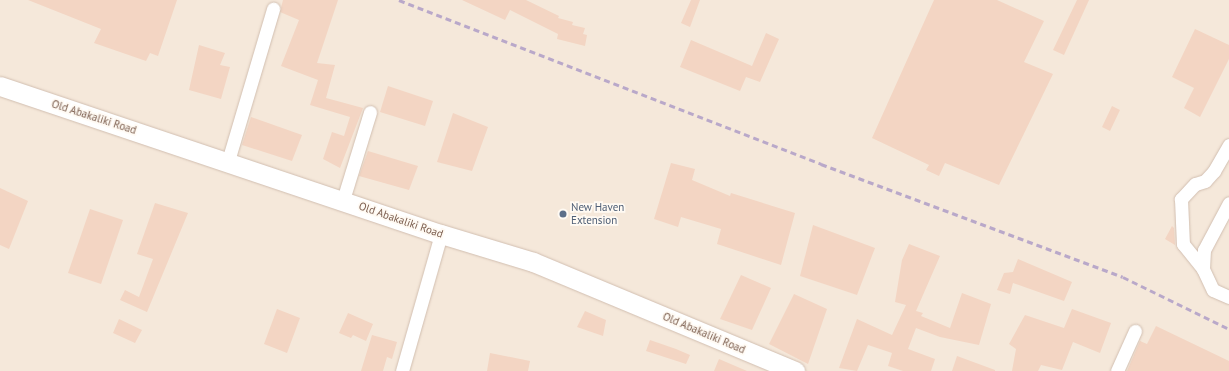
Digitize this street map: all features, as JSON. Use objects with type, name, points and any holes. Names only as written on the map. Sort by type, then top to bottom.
[{"type":"main road","name":"Old Abakaliki Road","points":[[0,86],[228,161],[441,234],[533,262],[795,371]]},
{"type":"street","points":[[228,161],[273,9]]},
{"type":"street","points":[[343,200],[370,112]]},
{"type":"street","points":[[1229,145],[1214,171],[1205,181],[1194,184],[1181,200],[1184,244],[1203,269],[1212,290],[1229,297]]},
{"type":"street","points":[[1203,269],[1204,250],[1229,203]]},
{"type":"street","points":[[402,371],[441,234]]},
{"type":"street","points":[[1117,371],[1135,331]]},
{"type":"shaded area","points":[[0,0],[1229,0],[1229,371],[0,371]]},
{"type":"building","points":[[28,0],[177,0],[158,56],[150,53],[146,61],[94,43],[101,29]]},
{"type":"building","points":[[283,0],[338,0],[317,63],[335,65],[326,98],[363,108],[340,168],[323,159],[332,132],[344,136],[350,117],[310,105],[318,80],[281,66],[299,20],[280,12]]},
{"type":"building","points":[[462,0],[526,0],[559,16],[558,18],[573,22],[572,25],[585,28],[583,34],[587,35],[585,46],[557,39],[558,34],[510,10],[505,20]]},
{"type":"building","points":[[691,0],[700,0],[690,27],[681,23]]},
{"type":"building","points":[[934,0],[997,0],[1044,21],[1024,62],[1053,74],[999,185],[945,163],[939,176],[926,170],[929,165],[872,138]]},
{"type":"building","points":[[1077,0],[1089,0],[1064,55],[1053,50]]},
{"type":"building","points":[[1195,29],[1229,45],[1229,59],[1200,117],[1184,108],[1194,88],[1172,77]]},
{"type":"building","points":[[766,33],[779,39],[760,82],[746,77],[740,91],[680,67],[691,40],[752,66]]},
{"type":"building","points":[[199,45],[225,53],[220,65],[230,67],[221,99],[189,90]]},
{"type":"building","points":[[388,86],[433,101],[425,126],[380,112]]},
{"type":"building","points":[[1112,106],[1120,110],[1110,131],[1102,127]]},
{"type":"building","points":[[453,113],[488,127],[472,171],[437,162]]},
{"type":"building","points":[[251,117],[302,135],[292,161],[242,145]]},
{"type":"building","points":[[368,151],[418,166],[409,190],[359,176]]},
{"type":"building","points":[[671,163],[695,169],[692,180],[730,196],[731,193],[795,213],[781,265],[717,244],[721,229],[681,217],[678,227],[654,219]]},
{"type":"building","points":[[0,188],[28,201],[9,249],[0,245]]},
{"type":"building","points":[[155,203],[188,213],[147,312],[120,300],[125,290],[139,297],[153,259],[137,254]]},
{"type":"building","points":[[90,209],[123,220],[101,284],[68,273]]},
{"type":"building","points":[[813,225],[875,248],[857,295],[800,276]]},
{"type":"building","points":[[1172,226],[1174,228],[1175,245],[1165,239]]},
{"type":"building","points":[[909,244],[940,256],[916,311],[923,313],[921,316],[950,328],[962,293],[991,304],[979,345],[940,337],[916,328],[908,349],[935,359],[931,371],[903,371],[888,366],[892,353],[868,345],[857,371],[839,368],[857,319],[892,335],[906,305],[895,302],[902,260]]},
{"type":"building","points":[[1018,259],[1072,282],[1064,301],[1013,283],[1010,294],[997,290],[1004,273],[1013,272]]},
{"type":"building","points":[[741,275],[771,288],[752,330],[720,319]]},
{"type":"building","points":[[794,294],[827,309],[808,364],[769,344]]},
{"type":"building","points":[[277,309],[300,318],[287,353],[264,344]]},
{"type":"building","points":[[1072,309],[1111,323],[1100,353],[1073,342],[1062,370],[1041,365],[1038,371],[1012,371],[1016,349],[1009,344],[1025,315],[1064,328]]},
{"type":"building","points":[[585,311],[606,320],[603,336],[577,327]]},
{"type":"building","points":[[348,313],[373,324],[366,341],[353,335],[351,338],[339,333]]},
{"type":"building","points":[[119,319],[142,330],[135,343],[113,333]]},
{"type":"building","points":[[1156,326],[1229,361],[1229,371],[1127,371],[1140,341],[1147,344]]},
{"type":"building","points":[[372,335],[397,342],[392,359],[387,357],[383,371],[361,371]]},
{"type":"building","points":[[650,340],[690,355],[686,364],[646,351]]},
{"type":"building","points":[[490,353],[530,361],[528,371],[487,371]]},
{"type":"building","points":[[957,356],[995,370],[995,371],[952,371]]},
{"type":"building","points":[[719,359],[747,371],[714,371]]},
{"type":"railway","points":[[399,0],[821,164],[1123,277],[1229,329]]},
{"type":"place","name":"New Haven Extension","points":[[563,214]]}]
